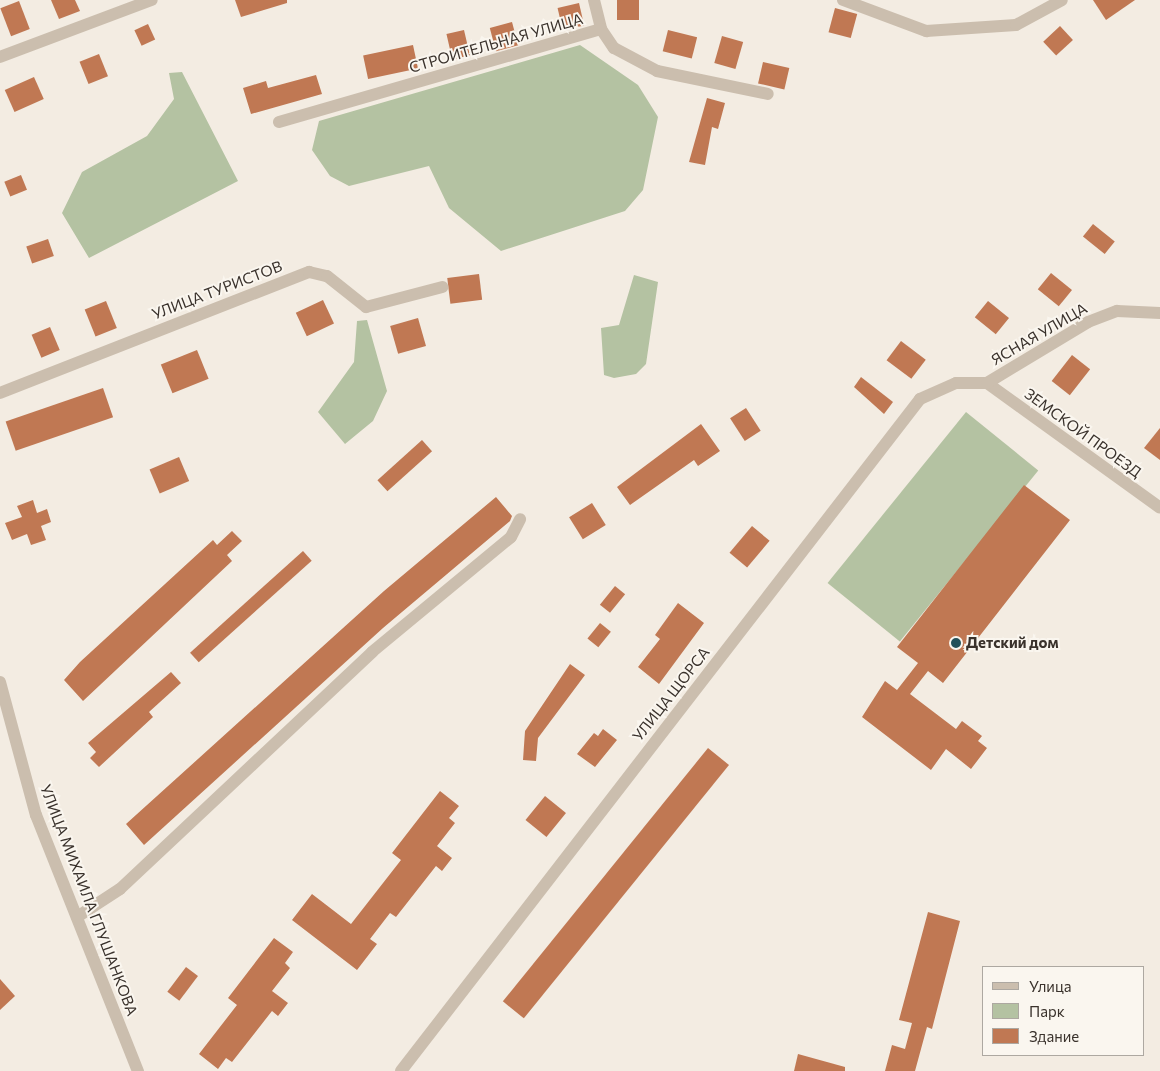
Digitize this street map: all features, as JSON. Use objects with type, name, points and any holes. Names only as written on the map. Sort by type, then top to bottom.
[{"type":"street","points":[[0,57],[152,0]]},
{"type":"street","points":[[594,0],[600,29]]},
{"type":"street","points":[[843,0],[926,31],[1016,25],[1062,0]]},
{"type":"street","name":"СТРОИТЕЛЬНАЯ УЛИЦА","points":[[279,122],[600,29],[614,48],[656,71],[768,94]]},
{"type":"street","name":"УЛИЦА ТУРИСТОВ","points":[[0,393],[309,272],[327,276],[366,306],[442,287]]},
{"type":"street","name":"ЯСНАЯ УЛИЦА","points":[[990,382],[1088,322],[1118,311],[1160,313]]},
{"type":"street","name":"ЗЕМСКОЙ ПРОЕЗД","points":[[990,382],[1160,508]]},
{"type":"street","name":"УЛИЦА ЩОРСА","points":[[401,1071],[920,399],[956,383],[990,382]]},
{"type":"street","points":[[76,917],[120,889],[372,652],[511,537],[520,519]]},
{"type":"street","name":"УЛИЦА МИХАИЛА ГЛУШАНКОВА","points":[[0,682],[36,815],[138,1071]]},
{"type":"green space","points":[[580,45],[638,85],[658,117],[643,190],[625,211],[501,251],[449,208],[429,166],[349,186],[330,176],[312,150],[319,121]]},
{"type":"green space","points":[[182,72],[238,181],[89,258],[62,213],[82,172],[147,136],[174,99],[169,73]]},
{"type":"green space","points":[[634,275],[658,282],[646,364],[636,374],[614,378],[604,375],[601,328],[619,325]]},
{"type":"green space","points":[[367,320],[387,391],[373,421],[345,444],[318,412],[354,362],[357,321]]},
{"type":"green space","points":[[966,412],[1038,471],[900,641],[828,583]]},
{"type":"building","points":[[51,0],[75,0],[80,11],[59,19]]},
{"type":"building","points":[[235,0],[287,0],[287,3],[241,17]]},
{"type":"building","points":[[617,0],[639,0],[639,20],[617,20]]},
{"type":"building","points":[[1093,0],[1135,0],[1106,20]]},
{"type":"building","points":[[19,1],[30,29],[11,36],[0,8]]},
{"type":"building","points":[[579,3],[584,25],[563,30],[558,8]]},
{"type":"building","points":[[835,8],[857,14],[851,38],[829,32]]},
{"type":"building","points":[[512,22],[518,45],[496,51],[490,28]]},
{"type":"building","points":[[148,24],[155,39],[142,46],[134,30]]},
{"type":"building","points":[[1060,26],[1073,40],[1056,56],[1043,42]]},
{"type":"building","points":[[464,30],[470,55],[452,59],[446,34]]},
{"type":"building","points":[[668,30],[697,37],[692,59],[663,51]]},
{"type":"building","points":[[722,36],[743,42],[735,69],[714,63]]},
{"type":"building","points":[[413,45],[418,68],[368,79],[363,56]]},
{"type":"building","points":[[99,54],[108,76],[89,84],[80,62]]},
{"type":"building","points":[[763,62],[789,68],[784,90],[758,83]]},
{"type":"building","points":[[316,75],[322,94],[251,114],[243,88],[266,81],[268,88]]},
{"type":"building","points":[[34,77],[44,99],[15,112],[5,90]]},
{"type":"building","points":[[707,98],[725,103],[718,129],[712,127],[705,165],[689,162]]},
{"type":"building","points":[[21,175],[27,190],[10,197],[4,182]]},
{"type":"building","points":[[1093,224],[1115,242],[1105,254],[1083,236]]},
{"type":"building","points":[[48,239],[54,256],[32,264],[26,246]]},
{"type":"building","points":[[1051,273],[1072,290],[1059,306],[1038,289]]},
{"type":"building","points":[[479,274],[482,300],[450,304],[447,278]]},
{"type":"building","points":[[323,300],[334,324],[307,336],[296,313]]},
{"type":"building","points":[[106,301],[117,328],[96,337],[85,310]]},
{"type":"building","points":[[988,301],[1009,318],[996,334],[975,317]]},
{"type":"building","points":[[418,318],[426,346],[398,354],[390,326]]},
{"type":"building","points":[[50,327],[60,350],[41,358],[32,335]]},
{"type":"building","points":[[901,341],[926,360],[911,379],[887,360]]},
{"type":"building","points":[[197,350],[209,379],[172,393],[161,365]]},
{"type":"building","points":[[1072,355],[1090,369],[1070,395],[1052,381]]},
{"type":"building","points":[[861,377],[893,402],[884,414],[854,387]]},
{"type":"building","points":[[103,388],[113,417],[16,451],[6,422]]},
{"type":"building","points":[[746,408],[761,431],[745,441],[730,418]]},
{"type":"building","points":[[701,424],[720,451],[698,466],[694,460],[630,505],[617,487]]},
{"type":"building","points":[[1160,428],[1160,460],[1144,448]]},
{"type":"building","points":[[422,440],[432,451],[387,491],[377,480]]},
{"type":"building","points":[[179,457],[189,481],[160,493],[150,470]]},
{"type":"building","points":[[1024,485],[1070,520],[943,683],[928,671],[910,694],[956,729],[962,721],[982,736],[978,741],[987,748],[971,769],[946,749],[931,770],[862,717],[885,681],[897,690],[918,663],[897,647]]},
{"type":"building","points":[[496,497],[512,516],[510,521],[383,628],[144,845],[126,824],[384,591]]},
{"type":"building","points":[[33,500],[37,513],[47,509],[51,522],[41,526],[46,540],[31,545],[27,534],[12,540],[5,523],[22,517],[17,506]]},
{"type":"building","points":[[592,503],[606,525],[583,539],[569,517]]},
{"type":"building","points":[[752,526],[770,541],[747,568],[730,553]]},
{"type":"building","points":[[232,531],[242,541],[227,555],[232,561],[83,701],[64,680],[80,662],[213,540],[217,545]]},
{"type":"building","points":[[303,551],[312,561],[199,662],[190,653]]},
{"type":"building","points":[[615,586],[625,594],[610,613],[600,605]]},
{"type":"building","points":[[678,603],[704,623],[659,684],[638,667],[660,639],[655,635]]},
{"type":"building","points":[[600,623],[611,632],[598,647],[587,639]]},
{"type":"building","points":[[570,664],[585,675],[538,738],[536,761],[523,760],[525,731]]},
{"type":"building","points":[[171,672],[181,683],[149,712],[153,717],[99,767],[90,758],[96,752],[88,743]]},
{"type":"building","points":[[603,729],[617,740],[595,767],[577,754],[594,733],[598,736]]},
{"type":"building","points":[[708,748],[729,765],[524,1018],[503,1001]]},
{"type":"building","points":[[440,791],[459,806],[449,818],[455,823],[437,846],[452,858],[442,871],[436,866],[396,917],[390,913],[370,939],[377,944],[357,970],[292,920],[312,894],[351,924],[401,860],[392,853]]},
{"type":"building","points":[[545,796],[566,813],[546,837],[525,820]]},
{"type":"building","points":[[928,912],[960,921],[932,1029],[927,1027],[915,1071],[885,1071],[892,1045],[905,1049],[912,1023],[899,1020]]},
{"type":"building","points":[[274,938],[293,952],[285,963],[290,968],[272,991],[288,1003],[278,1016],[272,1011],[232,1062],[226,1058],[218,1069],[199,1054],[237,1005],[228,998]]},
{"type":"building","points":[[186,967],[198,976],[179,1001],[167,992]]},
{"type":"building","points":[[0,979],[15,996],[0,1010]]},
{"type":"building","points":[[798,1054],[845,1067],[845,1071],[794,1071]]},
{"type":"place","name":"Детский дом","points":[[956,643]]}]
